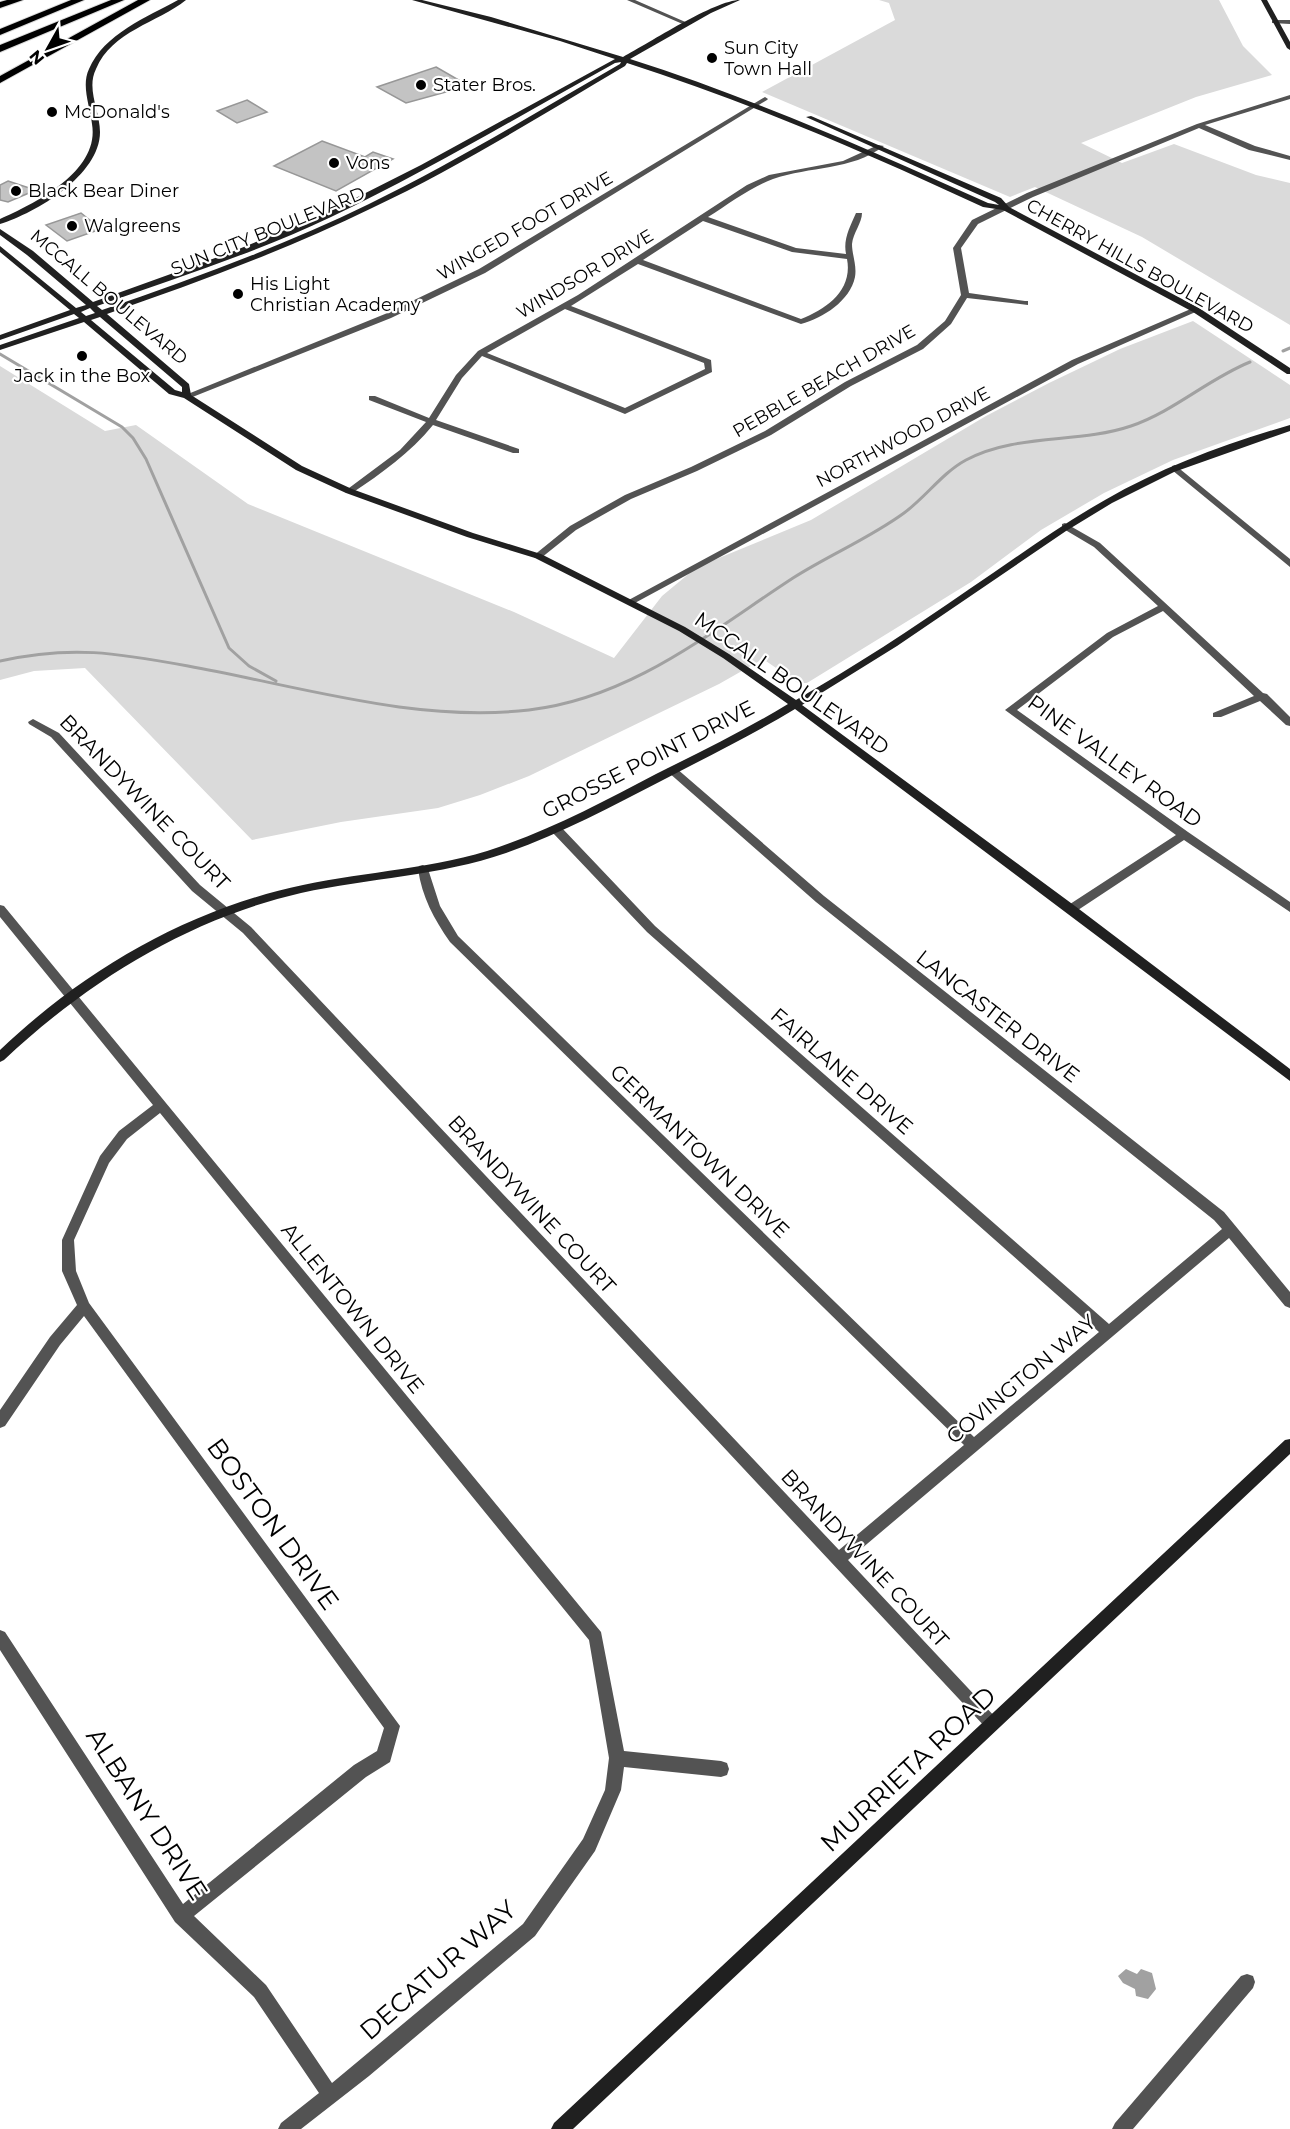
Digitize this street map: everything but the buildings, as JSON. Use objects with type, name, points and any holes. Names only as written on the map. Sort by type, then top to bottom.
[{"type":"highway","points":[[0,5],[18,0]]},
{"type":"highway","points":[[0,32],[79,0]]},
{"type":"highway","points":[[0,49],[119,0]]},
{"type":"highway","points":[[0,80],[145,0]]},
{"type":"street","points":[[0,222],[51,195],[87,163],[97,145],[90,86],[92,69],[103,53],[119,38],[183,0]]},
{"type":"street","name":"CHERRY HILLS BOULEVARD","points":[[415,0],[536,31],[756,100],[987,205],[1005,208],[1196,310],[1290,372]]},
{"type":"street","points":[[444,0],[672,66]]},
{"type":"street","points":[[630,0],[687,24]]},
{"type":"street","name":"SUN CITY BOULEVARD","points":[[0,338],[249,249],[338,212],[424,167],[613,60],[625,59],[687,24],[737,0]]},
{"type":"street","points":[[1264,0],[1290,48]]},
{"type":"street","points":[[1274,22],[1290,22]]},
{"type":"street","name":"SUN CITY BOULEVARD","points":[[0,348],[288,243],[365,209],[438,171],[623,65],[625,59]]},
{"type":"street","points":[[694,74],[714,81]]},
{"type":"street","points":[[1025,303],[965,295],[957,249],[975,222],[1030,195],[1200,125],[1290,98]]},
{"type":"street","name":"WINGED FOOT DRIVE","points":[[188,396],[388,316],[482,271],[756,100],[765,99],[776,104]]},
{"type":"street","name":"CHERRY HILLS BOULEVARD","points":[[797,112],[880,146],[998,200],[1005,208]]},
{"type":"street","points":[[1200,125],[1252,148],[1290,158]]},
{"type":"street","name":"WINDSOR DRIVE","points":[[349,491],[389,463],[430,423],[466,363],[481,353],[638,261],[750,187],[772,177],[829,167],[880,146]]},
{"type":"street","points":[[638,261],[801,322],[816,317],[848,287],[852,268],[848,257],[849,240],[859,214]]},
{"type":"street","points":[[703,218],[795,250],[848,257]]},
{"type":"street","name":"MCCALL BOULEVARD","points":[[0,231],[7,234],[186,386],[188,396]]},
{"type":"street","name":"MCCALL BOULEVARD","points":[[0,248],[172,392],[188,396],[299,468],[349,491],[470,535],[538,556],[682,629],[726,656],[796,705],[1071,909],[1290,1076]]},
{"type":"street","name":"PEBBLE BEACH DRIVE","points":[[538,556],[573,528],[628,497],[694,469],[768,433],[848,384],[920,347],[948,322],[965,295]]},
{"type":"street","points":[[481,353],[625,411],[709,370],[708,362],[564,306]]},
{"type":"street","name":"NORTHWOOD DRIVE","points":[[630,602],[1076,362],[1196,310]]},
{"type":"street","points":[[372,398],[430,423],[489,439],[516,451]]},
{"type":"street","name":"GROSSE POINT DRIVE","points":[[0,1057],[71,996],[146,950],[224,913],[301,889],[423,869],[497,852],[557,830],[796,705],[988,581],[1065,526],[1129,490],[1175,468],[1290,428]]},
{"type":"street","points":[[1175,468],[1290,564]]},
{"type":"street","points":[[1065,526],[1097,545],[1290,723]]},
{"type":"street","name":"PINE VALLEY ROAD","points":[[1165,606],[1110,635],[1010,710],[1184,836],[1290,908]]},
{"type":"street","points":[[1217,715],[1263,696]]},
{"type":"street","name":"BRANDYWINE COURT","points":[[33,722],[55,735],[196,888],[247,930],[992,1724]]},
{"type":"street","name":"LANCASTER DRIVE","points":[[672,770],[820,898],[1210,1209],[1231,1229],[1256,1264],[1290,1302]]},
{"type":"street","name":"FAIRLANE DRIVE","points":[[557,830],[651,929],[1109,1332]]},
{"type":"street","points":[[1071,909],[1184,836]]},
{"type":"street","name":"GERMANTOWN DRIVE","points":[[423,869],[425,885],[436,914],[454,939],[974,1446]]},
{"type":"street","name":"ALLENTOWN DRIVE","points":[[0,909],[596,1636],[617,1758]]},
{"type":"street","name":"BOSTON DRIVE","points":[[161,1106],[123,1135],[104,1160],[68,1240],[69,1271],[84,1306],[392,1726],[384,1756],[360,1771],[181,1916]]},
{"type":"street","name":"COVINGTON WAY","points":[[838,1560],[1231,1229]]},
{"type":"street","points":[[0,1422],[55,1341],[84,1306]]},
{"type":"street","name":"MURRIETA ROAD","points":[[560,2129],[1290,1444]]},
{"type":"street","name":"ALBANY DRIVE","points":[[0,1637],[181,1916],[260,1991],[330,2095]]},
{"type":"street","points":[[617,1758],[721,1769]]},
{"type":"street","name":"DECATUR WAY","points":[[286,2129],[529,1930],[589,1845],[613,1790],[617,1758]]},
{"type":"street","points":[[1121,2129],[1247,1982]]},
{"type":"shaded area","points":[[879,0],[1219,0],[1243,46],[1272,75],[1196,97],[1081,143],[1122,163],[1174,144],[1256,175],[1290,183],[1290,325],[1142,237],[1035,187],[1010,197],[762,92],[895,20],[889,3]]},
{"type":"shaded area","points":[[1193,321],[1290,385],[1290,418],[1173,460],[1104,493],[1041,530],[971,582],[807,683],[798,683],[763,659],[719,684],[529,776],[438,808],[341,822],[252,840],[85,668],[34,671],[0,680],[0,366],[105,431],[136,425],[248,504],[514,612],[614,658],[662,596],[697,567],[811,520],[986,416],[1049,383],[1120,349]]},
{"type":"shaded area","points":[[1126,1969],[1137,1974],[1141,1969],[1152,1973],[1156,1989],[1148,1999],[1136,1996],[1135,1989],[1123,1983],[1118,1976]]},
{"type":"waterway","points":[[1283,351],[1290,348]]},
{"type":"waterway","points":[[0,354],[122,427],[133,438],[146,459],[229,648],[249,666],[276,681]]},
{"type":"waterway","points":[[0,661],[49,653],[116,654],[357,700],[443,711],[486,713],[529,710],[567,703],[602,692],[668,660],[793,578],[891,522],[912,507],[957,465],[966,460],[1005,446],[1111,432],[1131,426],[1161,412],[1250,362]]},
{"type":"place","name":"Sun City Town Hall","points":[[712,58]]},
{"type":"place","name":"Stater Bros.","points":[[421,85]]},
{"type":"place","name":"McDonald's","points":[[52,112]]},
{"type":"place","name":"Vons","points":[[334,163]]},
{"type":"place","name":"Black Bear Diner","points":[[16,191]]},
{"type":"place","name":"Walgreens","points":[[72,226]]},
{"type":"place","name":"His Light Christian Academy","points":[[238,294]]},
{"type":"place","name":"Jack in the Box","points":[[82,356]]}]
